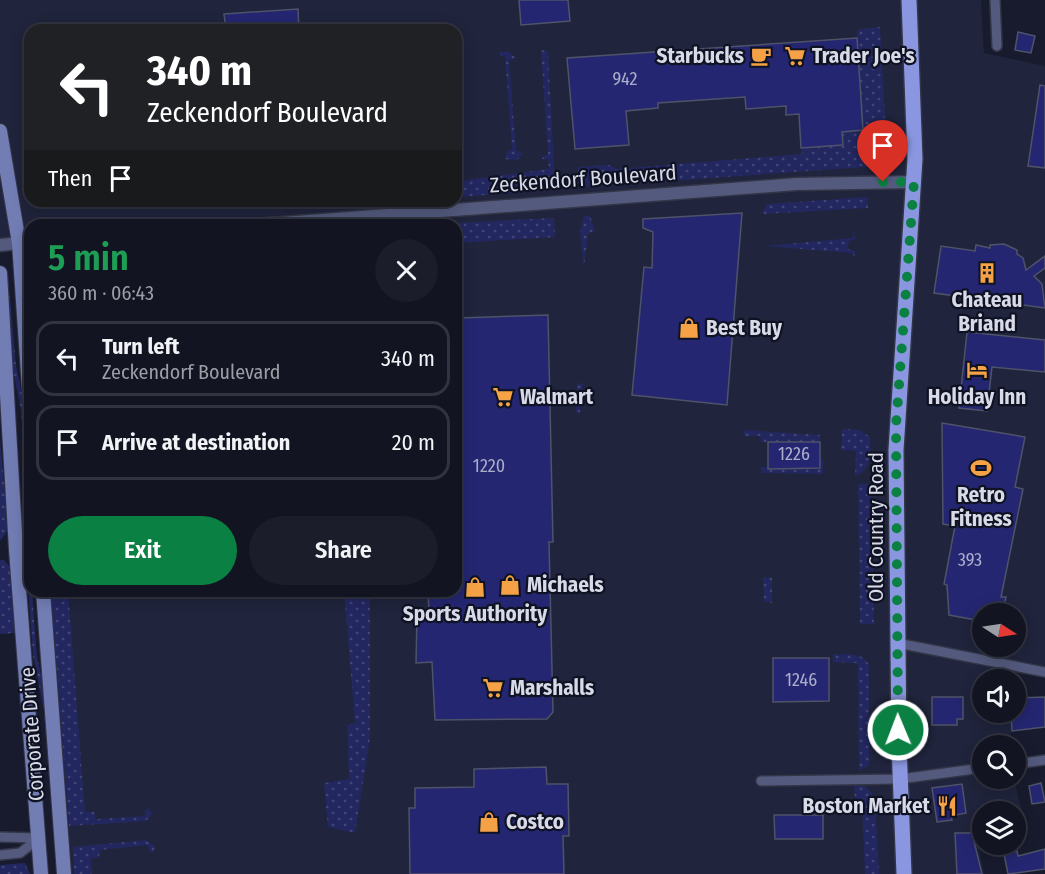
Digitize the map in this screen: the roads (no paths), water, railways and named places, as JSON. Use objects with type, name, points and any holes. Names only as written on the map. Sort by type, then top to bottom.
[{"type":"main road","name":"Old Country Road","points":[[904,874],[897,643],[897,420],[914,182],[915,111],[909,0]]},
{"type":"main road","points":[[0,131],[24,239]]},
{"type":"main road","name":"Corporate Drive","points":[[0,273],[16,550],[41,874]]},
{"type":"main road","name":"Corporate Drive","points":[[43,597],[64,874]]},
{"type":"street","points":[[995,0],[997,46]]},
{"type":"street","name":"Zeckendorf Boulevard","points":[[335,219],[797,184],[914,182]]},
{"type":"street","points":[[0,245],[24,243]]},
{"type":"street","points":[[897,643],[1045,672]]},
{"type":"street","points":[[1026,763],[1045,760]]},
{"type":"street","points":[[760,781],[900,778],[972,769]]},
{"type":"street","points":[[0,837],[39,838]]},
{"type":"street","points":[[0,855],[20,853],[39,838]]},
{"type":"place","name":"Starbucks","points":[[761,56]]},
{"type":"place","name":"Trader Joe's","points":[[795,56]]},
{"type":"place","name":"Chateau Briand","points":[[987,273]]},
{"type":"place","name":"Best Buy","points":[[689,328]]},
{"type":"place","name":"Holiday Inn","points":[[977,370]]},
{"type":"place","name":"Walmart","points":[[503,397]]},
{"type":"place","name":"Retro Fitness","points":[[981,468]]},
{"type":"place","name":"Michaels","points":[[510,585]]},
{"type":"place","name":"Sports Authority","points":[[475,587]]},
{"type":"place","name":"Marshalls","points":[[493,688]]},
{"type":"place","name":"Boston Market","points":[[947,806]]},
{"type":"place","name":"Costco","points":[[489,822]]}]
